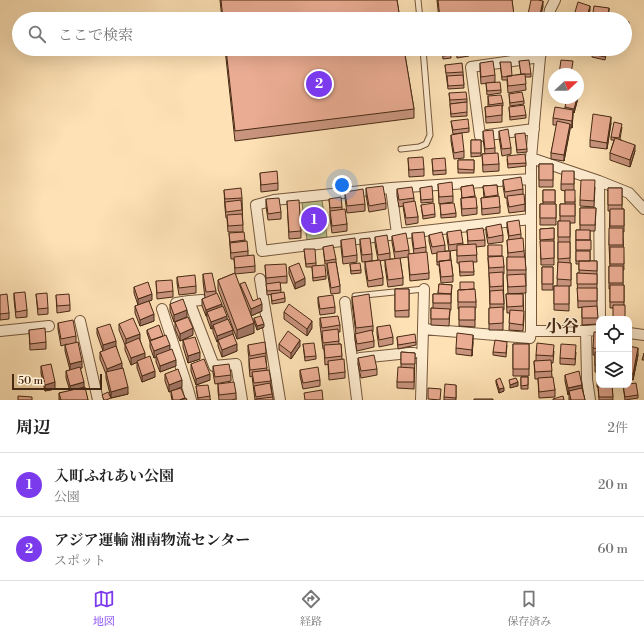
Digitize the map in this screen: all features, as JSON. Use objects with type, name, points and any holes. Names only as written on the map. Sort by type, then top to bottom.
[{"type":"street","points":[[550,12],[555,0]]},
{"type":"street","points":[[526,56],[471,67],[480,136],[534,129]]},
{"type":"street","points":[[423,329],[530,338],[531,158],[541,56]]},
{"type":"street","points":[[531,158],[599,181],[629,193],[644,209]]},
{"type":"street","points":[[531,179],[391,188],[274,200],[256,205],[262,251],[531,219]]},
{"type":"street","points":[[599,181],[600,316]]},
{"type":"street","points":[[391,188],[397,234]]},
{"type":"street","points":[[260,279],[280,400]]},
{"type":"street","points":[[421,400],[424,289]]},
{"type":"street","points":[[176,303],[202,300]]},
{"type":"street","points":[[189,301],[214,366],[236,364],[242,400]]},
{"type":"street","points":[[345,302],[357,400]]},
{"type":"street","points":[[162,309],[191,400]]},
{"type":"street","points":[[80,321],[98,400]]},
{"type":"street","points":[[0,331],[49,326]]},
{"type":"street","points":[[531,331],[596,330]]},
{"type":"street","points":[[586,331],[586,379],[590,400]]},
{"type":"street","points":[[632,333],[644,335]]},
{"type":"street","points":[[352,359],[422,353]]},
{"type":"lane","points":[[418,0],[419,12]]},
{"type":"lane","points":[[400,148],[419,147],[426,144],[430,135],[424,56]]},
{"type":"lane","points":[[355,296],[424,289]]},
{"type":"green space","points":[[322,200],[327,237],[307,240],[302,203]]},
{"type":"building","points":[[221,0],[397,0],[399,12],[222,12]]},
{"type":"building","points":[[438,0],[512,0],[514,12],[439,12]]},
{"type":"building","points":[[531,0],[543,1],[541,12],[528,12]]},
{"type":"building","points":[[578,2],[590,6],[588,12],[575,12]]},
{"type":"building","points":[[594,6],[609,8],[608,12],[593,12]]},
{"type":"building","points":[[227,56],[405,56],[414,109],[235,131]]},
{"type":"building","points":[[529,60],[531,74],[521,74],[519,61]]},
{"type":"building","points":[[561,60],[573,61],[572,68],[560,68]]},
{"type":"building","points":[[493,61],[495,75],[481,77],[480,63]]},
{"type":"building","points":[[500,62],[511,62],[512,76],[502,77]]},
{"type":"building","points":[[462,63],[463,72],[446,73],[445,65]]},
{"type":"building","points":[[525,74],[526,84],[508,86],[507,76]]},
{"type":"building","points":[[463,75],[464,85],[448,86],[447,76]]},
{"type":"building","points":[[500,82],[501,90],[487,91],[486,83]]},
{"type":"building","points":[[466,92],[467,99],[450,100],[449,93]]},
{"type":"building","points":[[522,92],[524,101],[510,103],[509,94]]},
{"type":"building","points":[[501,95],[503,103],[489,105],[488,96]]},
{"type":"building","points":[[467,102],[467,112],[451,114],[450,104]]},
{"type":"building","points":[[566,104],[575,104],[574,109],[565,107]]},
{"type":"building","points":[[502,105],[502,115],[486,117],[485,107]]},
{"type":"building","points":[[524,105],[526,115],[510,117],[509,107]]},
{"type":"building","points":[[555,107],[573,110],[572,121],[553,118]]},
{"type":"building","points":[[593,114],[611,117],[607,143],[590,140]]},
{"type":"building","points":[[468,119],[469,128],[453,130],[451,121]]},
{"type":"building","points":[[557,121],[570,124],[564,155],[551,153]]},
{"type":"building","points":[[614,122],[622,124],[619,138],[611,137]]},
{"type":"building","points":[[508,129],[511,148],[502,149],[499,131]]},
{"type":"building","points":[[493,130],[495,148],[485,149],[483,131]]},
{"type":"building","points":[[462,133],[464,151],[454,153],[451,135]]},
{"type":"building","points":[[525,133],[527,149],[517,150],[515,134]]},
{"type":"building","points":[[615,138],[635,145],[630,160],[610,153]]},
{"type":"building","points":[[471,140],[481,140],[481,153],[471,153]]},
{"type":"building","points":[[498,153],[499,164],[483,165],[482,154]]},
{"type":"building","points":[[525,154],[526,163],[508,164],[507,156]]},
{"type":"building","points":[[423,157],[424,169],[409,170],[408,158]]},
{"type":"building","points":[[445,158],[446,170],[433,171],[432,159]]},
{"type":"building","points":[[458,160],[474,160],[474,170],[458,169]]},
{"type":"building","points":[[539,164],[553,164],[553,180],[539,180]]},
{"type":"building","points":[[277,171],[278,183],[261,185],[260,173]]},
{"type":"building","points":[[562,171],[574,171],[574,184],[561,184]]},
{"type":"building","points":[[521,177],[523,189],[505,192],[503,180]]},
{"type":"building","points":[[581,180],[595,180],[594,201],[580,200]]},
{"type":"building","points":[[452,182],[453,196],[439,197],[438,184]]},
{"type":"building","points":[[473,185],[475,196],[462,198],[461,187]]},
{"type":"building","points":[[497,185],[498,195],[485,197],[483,186]]},
{"type":"building","points":[[383,186],[386,203],[369,206],[366,188]]},
{"type":"building","points":[[432,186],[433,199],[421,200],[420,188]]},
{"type":"building","points":[[412,187],[414,198],[399,200],[397,189]]},
{"type":"building","points":[[241,188],[242,198],[225,199],[224,190]]},
{"type":"building","points":[[608,188],[622,188],[622,205],[608,205]]},
{"type":"building","points":[[363,189],[365,204],[347,206],[345,192]]},
{"type":"building","points":[[543,190],[555,190],[555,202],[543,202]]},
{"type":"building","points":[[565,190],[575,190],[575,202],[565,202]]},
{"type":"building","points":[[524,194],[525,204],[509,207],[507,196]]},
{"type":"building","points":[[499,196],[500,207],[482,209],[481,198]]},
{"type":"building","points":[[341,197],[342,207],[330,208],[329,199]]},
{"type":"building","points":[[476,197],[477,208],[462,209],[461,198]]},
{"type":"building","points":[[279,198],[281,212],[268,214],[266,199]]},
{"type":"building","points":[[241,200],[242,210],[226,212],[225,202]]},
{"type":"building","points":[[299,200],[301,231],[289,232],[287,201]]},
{"type":"building","points":[[415,201],[418,217],[406,218],[403,203]]},
{"type":"building","points":[[434,203],[435,214],[423,216],[421,205]]},
{"type":"building","points":[[454,203],[456,213],[441,215],[440,204]]},
{"type":"building","points":[[540,204],[556,204],[556,218],[540,218]]},
{"type":"building","points":[[560,204],[575,204],[575,216],[560,216]]},
{"type":"building","points":[[580,208],[596,208],[595,225],[580,225]]},
{"type":"building","points":[[345,209],[347,224],[332,226],[330,211]]},
{"type":"building","points":[[610,209],[624,209],[624,226],[610,226]]},
{"type":"building","points":[[242,214],[243,225],[228,226],[227,215]]},
{"type":"building","points":[[519,220],[521,234],[509,236],[507,222]]},
{"type":"building","points":[[558,221],[570,221],[570,237],[558,237]]},
{"type":"building","points":[[501,224],[503,235],[488,238],[486,227]]},
{"type":"building","points":[[483,228],[485,240],[468,241],[467,230]]},
{"type":"building","points":[[554,228],[554,239],[540,240],[540,229]]},
{"type":"building","points":[[609,228],[623,228],[623,245],[609,245]]},
{"type":"building","points":[[461,230],[463,243],[449,245],[447,232]]},
{"type":"building","points":[[576,230],[590,230],[590,240],[576,240]]},
{"type":"building","points":[[244,232],[245,240],[230,242],[229,233]]},
{"type":"building","points":[[424,232],[426,247],[414,249],[412,233]]},
{"type":"building","points":[[442,232],[445,245],[432,247],[429,235]]},
{"type":"building","points":[[406,233],[409,250],[395,252],[392,236]]},
{"type":"building","points":[[387,235],[390,253],[378,255],[375,237]]},
{"type":"building","points":[[355,238],[357,255],[343,257],[341,240]]},
{"type":"building","points":[[370,238],[372,254],[362,255],[360,239]]},
{"type":"building","points":[[523,238],[524,251],[508,253],[507,240]]},
{"type":"building","points":[[576,240],[591,240],[591,250],[576,250]]},
{"type":"building","points":[[247,241],[248,251],[231,253],[230,243]]},
{"type":"building","points":[[540,241],[554,241],[554,258],[541,259]]},
{"type":"building","points":[[558,242],[570,242],[570,258],[558,259]]},
{"type":"building","points":[[476,244],[477,255],[457,256],[457,245]]},
{"type":"building","points":[[333,245],[336,259],[325,261],[323,247]]},
{"type":"building","points":[[488,245],[502,245],[502,256],[488,256]]},
{"type":"building","points":[[610,247],[624,247],[624,264],[610,264]]},
{"type":"building","points":[[304,249],[315,249],[316,263],[306,264]]},
{"type":"building","points":[[450,251],[450,260],[437,262],[437,252]]},
{"type":"building","points":[[576,251],[590,251],[590,261],[576,261]]},
{"type":"building","points":[[427,252],[429,273],[410,275],[408,254]]},
{"type":"building","points":[[254,255],[255,266],[235,268],[234,257]]},
{"type":"building","points":[[503,256],[504,267],[489,268],[488,257]]},
{"type":"building","points":[[507,257],[525,257],[526,270],[507,270]]},
{"type":"building","points":[[400,258],[403,278],[388,280],[385,260]]},
{"type":"building","points":[[380,260],[383,278],[368,281],[365,262]]},
{"type":"building","points":[[451,260],[453,276],[441,277],[439,261]]},
{"type":"building","points":[[473,261],[474,272],[460,272],[459,262]]},
{"type":"building","points":[[579,261],[597,261],[597,271],[579,270]]},
{"type":"building","points":[[336,262],[340,286],[331,288],[327,263]]},
{"type":"building","points":[[558,262],[571,263],[571,280],[557,279]]},
{"type":"building","points":[[299,263],[305,278],[295,283],[289,267]]},
{"type":"building","points":[[360,263],[361,270],[351,271],[350,264]]},
{"type":"building","points":[[286,264],[287,276],[266,278],[265,265]]},
{"type":"building","points":[[325,265],[326,276],[313,278],[312,266]]},
{"type":"building","points":[[609,266],[623,266],[623,283],[609,283]]},
{"type":"building","points":[[542,267],[553,267],[553,284],[542,284]]},
{"type":"building","points":[[503,272],[503,286],[490,287],[489,273]]},
{"type":"building","points":[[212,273],[216,291],[206,292],[203,274]]},
{"type":"building","points":[[235,273],[254,323],[237,330],[218,280]]},
{"type":"building","points":[[577,273],[597,274],[597,284],[577,284]]},
{"type":"building","points":[[525,274],[526,286],[508,287],[507,275]]},
{"type":"building","points":[[195,275],[196,286],[179,288],[177,277]]},
{"type":"building","points":[[172,280],[173,291],[157,293],[156,281]]},
{"type":"building","points":[[148,282],[152,294],[138,299],[134,287]]},
{"type":"building","points":[[245,282],[253,301],[260,298],[262,304],[251,309],[240,284]]},
{"type":"building","points":[[280,282],[281,290],[267,291],[266,284]]},
{"type":"building","points":[[460,282],[474,282],[474,289],[460,290]]},
{"type":"building","points":[[439,284],[452,285],[451,294],[438,293]]},
{"type":"building","points":[[610,285],[624,285],[624,302],[610,302]]},
{"type":"building","points":[[554,286],[569,286],[569,304],[554,304]]},
{"type":"building","points":[[577,288],[597,288],[597,301],[578,301]]},
{"type":"building","points":[[395,289],[409,289],[409,310],[395,311]]},
{"type":"building","points":[[475,289],[476,302],[458,302],[458,290]]},
{"type":"building","points":[[503,290],[504,304],[490,304],[490,291]]},
{"type":"building","points":[[25,292],[27,310],[16,312],[14,293]]},
{"type":"building","points":[[284,292],[285,298],[272,301],[271,294]]},
{"type":"building","points":[[47,293],[48,308],[38,309],[36,294]]},
{"type":"building","points":[[217,293],[222,304],[206,310],[202,299]]},
{"type":"building","points":[[7,294],[9,313],[0,314],[0,295]]},
{"type":"building","points":[[69,294],[70,305],[57,306],[56,295]]},
{"type":"building","points":[[369,294],[373,326],[356,328],[352,297]]},
{"type":"building","points":[[433,294],[451,294],[451,303],[433,303]]},
{"type":"building","points":[[506,294],[523,294],[523,306],[507,307]]},
{"type":"building","points":[[333,295],[335,307],[320,309],[318,297]]},
{"type":"building","points":[[183,299],[187,310],[174,315],[170,304]]},
{"type":"building","points":[[149,301],[154,314],[140,320],[135,306]]},
{"type":"building","points":[[289,304],[312,321],[307,329],[284,312]]},
{"type":"building","points":[[613,305],[625,305],[625,316],[613,316]]},
{"type":"building","points":[[223,306],[227,316],[211,322],[207,312]]},
{"type":"building","points":[[597,306],[598,316],[596,316],[596,318],[582,318],[582,307]]},
{"type":"building","points":[[459,307],[475,307],[475,320],[459,320]]},
{"type":"building","points":[[503,307],[503,323],[489,324],[489,308]]},
{"type":"building","points":[[431,308],[450,309],[449,319],[431,319]]},
{"type":"building","points":[[510,310],[524,311],[523,325],[509,323]]},
{"type":"building","points":[[261,316],[264,324],[257,326],[254,318]]},
{"type":"building","points":[[338,316],[340,325],[322,328],[320,318]]},
{"type":"building","points":[[188,317],[193,328],[180,334],[175,322]]},
{"type":"building","points":[[133,318],[140,334],[126,339],[119,324]]},
{"type":"building","points":[[228,319],[233,330],[217,336],[213,325]]},
{"type":"building","points":[[73,320],[76,336],[61,339],[58,323]]},
{"type":"building","points":[[110,324],[116,341],[103,345],[97,328]]},
{"type":"building","points":[[159,325],[163,336],[151,340],[147,330]]},
{"type":"building","points":[[390,325],[393,337],[379,340],[377,327]]},
{"type":"building","points":[[45,328],[46,342],[30,344],[29,330]]},
{"type":"building","points":[[338,329],[339,341],[323,343],[322,331]]},
{"type":"building","points":[[372,330],[374,341],[357,344],[355,334]]},
{"type":"building","points":[[288,331],[300,340],[291,353],[279,344]]},
{"type":"building","points":[[594,332],[596,332],[596,348],[593,348]]},
{"type":"building","points":[[457,333],[473,335],[472,350],[456,348]]},
{"type":"building","points":[[233,334],[237,344],[222,350],[218,340]]},
{"type":"building","points":[[415,334],[416,342],[398,345],[397,337]]},
{"type":"building","points":[[166,335],[170,345],[154,351],[150,341]]},
{"type":"building","points":[[195,337],[200,352],[188,356],[183,340]]},
{"type":"building","points":[[139,338],[145,353],[131,358],[125,344]]},
{"type":"building","points":[[495,340],[507,342],[506,353],[493,352]]},
{"type":"building","points":[[78,342],[82,361],[70,364],[65,345]]},
{"type":"building","points":[[265,342],[266,353],[250,356],[248,345]]},
{"type":"building","points":[[314,343],[316,356],[305,357],[303,344]]},
{"type":"building","points":[[537,343],[554,345],[553,356],[536,355]]},
{"type":"building","points":[[341,344],[342,356],[325,358],[324,345]]},
{"type":"building","points":[[513,344],[529,344],[529,369],[513,369]]},
{"type":"building","points":[[561,344],[576,345],[575,359],[560,358]]},
{"type":"building","points":[[116,346],[122,363],[107,369],[100,352]]},
{"type":"building","points":[[632,347],[638,348],[632,374]]},
{"type":"building","points":[[172,349],[176,360],[160,366],[156,355]]},
{"type":"building","points":[[401,352],[415,353],[415,364],[401,364]]},
{"type":"building","points":[[595,352],[596,352],[596,365]]},
{"type":"building","points":[[374,355],[377,369],[361,371],[358,358]]},
{"type":"building","points":[[150,356],[155,371],[142,376],[137,361]]},
{"type":"building","points":[[265,356],[267,368],[250,370],[249,359]]},
{"type":"building","points":[[204,359],[210,374],[196,379],[191,364]]},
{"type":"building","points":[[344,359],[345,372],[329,374],[328,361]]},
{"type":"building","points":[[551,360],[552,371],[535,372],[534,361]]},
{"type":"building","points":[[51,364],[55,382],[45,385],[41,366]]},
{"type":"building","points":[[229,364],[231,375],[215,377],[213,366]]},
{"type":"building","points":[[80,367],[84,382],[70,386],[66,371]]},
{"type":"building","points":[[318,367],[320,380],[303,383],[300,370]]},
{"type":"building","points":[[398,367],[414,368],[414,382],[397,382]]},
{"type":"building","points":[[123,368],[128,387],[111,392],[106,372]]},
{"type":"building","points":[[178,369],[182,380],[169,385],[165,374]]},
{"type":"building","points":[[269,370],[271,381],[254,383],[252,372]]},
{"type":"building","points":[[579,371],[582,385],[568,388],[565,375]]},
{"type":"building","points":[[521,377],[528,377],[528,385],[521,386]]},
{"type":"building","points":[[553,377],[555,390],[539,392],[538,378]]},
{"type":"building","points":[[500,378],[504,388],[499,389],[496,380]]},
{"type":"building","points":[[516,378],[518,382],[510,385],[509,380]]},
{"type":"building","points":[[234,382],[236,393],[219,395],[218,384]]},
{"type":"building","points":[[270,383],[272,394],[256,397],[254,386]]},
{"type":"building","points":[[636,383],[638,395],[625,397],[624,388],[632,388],[632,384]]},
{"type":"building","points":[[445,384],[456,385],[456,398],[444,397]]},
{"type":"building","points":[[208,385],[210,396],[198,398],[196,386]]},
{"type":"building","points":[[85,387],[88,400],[61,400],[59,393]]},
{"type":"building","points":[[181,388],[185,398],[173,400],[171,391]]},
{"type":"building","points":[[428,388],[441,389],[440,400],[428,399]]},
{"type":"building","points":[[582,388],[585,400],[571,400],[569,391]]},
{"type":"building","points":[[598,388],[612,388],[613,397],[599,397]]},
{"type":"building","points":[[322,390],[323,400],[305,400],[304,393]]},
{"type":"building","points":[[108,392],[111,398],[104,400],[102,395]]},
{"type":"building","points":[[18,396],[32,397],[32,400],[18,400]]},
{"type":"building","points":[[563,396],[564,400],[553,400],[553,399]]},
{"type":"building","points":[[273,397],[273,400],[256,400],[256,399]]},
{"type":"building","points":[[493,399],[493,400],[474,400]]},
{"type":"place","name":"アジア運輸 湘南物流センター","points":[[319,84]]},
{"type":"place","name":"入町ふれあい公園","points":[[314,220]]},
{"type":"district","name":"小谷","points":[[562,326]]}]
